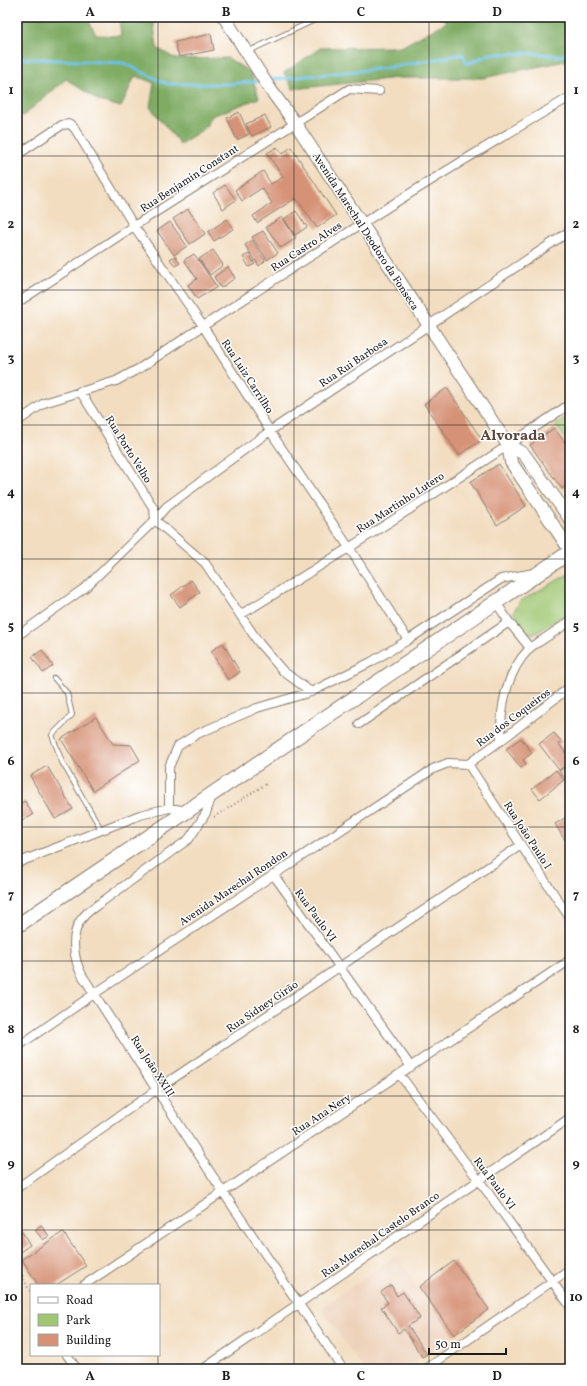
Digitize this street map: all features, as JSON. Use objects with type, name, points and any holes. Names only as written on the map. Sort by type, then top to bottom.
[{"type":"highway","points":[[17,926],[189,811],[570,551]]},
{"type":"main road","name":"Avenida Marechal Deodoro da Fonseca","points":[[224,17],[270,89],[295,123],[508,445],[511,462],[570,551]]},
{"type":"main road","name":"Avenida Marechal Deodoro da Fonseca","points":[[508,445],[524,454],[570,519]]},
{"type":"street","name":"Rua Benjamin Constant","points":[[17,303],[134,226],[349,89],[379,91]]},
{"type":"street","name":"Rua Castro Alves","points":[[17,422],[44,403],[116,381],[140,368],[361,223],[484,147],[570,97]]},
{"type":"street","name":"Rua Luiz Carrilho","points":[[17,155],[62,125],[70,124],[75,129],[134,226],[203,326],[270,430],[350,548],[408,640]]},
{"type":"street","name":"Rua Rui Barbosa","points":[[17,636],[86,587],[155,520],[166,507],[270,430],[570,231]]},
{"type":"street","name":"Rua Porto Velho","points":[[76,392],[154,509],[155,520]]},
{"type":"street","name":"Rua Martinho Lutero","points":[[240,615],[350,548],[570,404]]},
{"type":"street","points":[[155,520],[205,563],[259,643],[284,671],[311,692]]},
{"type":"street","points":[[169,808],[169,767],[178,746],[197,734],[257,708],[311,692],[371,662],[408,640],[501,579],[539,572]]},
{"type":"street","points":[[496,602],[509,622],[530,648]]},
{"type":"street","points":[[501,741],[500,724],[503,700],[518,664],[530,648],[570,621]]},
{"type":"street","points":[[359,724],[509,622]]},
{"type":"street","name":"Rua dos Coqueiros","points":[[468,764],[501,741],[570,687]]},
{"type":"street","name":"Avenida Marechal Rondon","points":[[17,1047],[273,874],[433,769],[448,763],[468,764]]},
{"type":"street","name":"Rua João Paulo I","points":[[468,764],[570,918]]},
{"type":"street","name":"Rua João XXIII","points":[[212,794],[206,814],[189,839],[96,906],[80,922],[75,938],[75,957],[78,969],[156,1090],[343,1369]]},
{"type":"street","points":[[17,863],[140,815],[169,808],[189,811]]},
{"type":"street","name":"Rua Sidney Girão","points":[[17,1188],[156,1090],[521,845]]},
{"type":"street","name":"Rua Paulo VI","points":[[273,874],[411,1067]]},
{"type":"street","name":"Rua Ana Nery","points":[[85,1284],[570,960]]},
{"type":"street","name":"Rua Paulo VI","points":[[400,1075],[479,1180],[570,1306]]},
{"type":"street","name":"Rua Marechal Castelo Branco","points":[[203,1369],[570,1118]]},
{"type":"street","points":[[426,1369],[570,1269]]},
{"type":"street","points":[[68,1356],[77,1369]]},
{"type":"lane","points":[[246,52],[321,17]]},
{"type":"lane","points":[[54,678],[67,693],[72,715],[52,735],[62,762],[101,829]]},
{"type":"path","points":[[198,827],[266,784]]},
{"type":"path","points":[[17,1266],[30,1292]]},
{"type":"shaded area","points":[[396,1256],[453,1335],[406,1369],[363,1369],[321,1308]]},
{"type":"green space","points":[[17,17],[87,17],[96,35],[121,36],[119,17],[153,17],[157,48],[176,59],[228,58],[251,73],[259,98],[212,116],[204,129],[180,144],[150,107],[154,83],[135,76],[121,107],[99,101],[66,79],[23,116],[17,114]]},
{"type":"green space","points":[[443,17],[570,17],[570,60],[483,78],[397,78],[293,89],[284,73],[320,48],[401,47],[447,22]]},
{"type":"green space","points":[[570,415],[570,445],[555,425]]},
{"type":"green space","points":[[567,575],[570,575],[570,612],[534,634],[522,630],[515,620],[514,611],[520,601]]},
{"type":"building","points":[[211,34],[214,50],[179,57],[175,42]]},
{"type":"building","points":[[239,112],[249,134],[237,140],[227,118]]},
{"type":"building","points":[[265,115],[271,127],[252,136],[246,124]]},
{"type":"building","points":[[277,147],[282,154],[291,147],[336,215],[317,228],[296,198],[257,223],[253,216],[272,203],[262,188],[242,201],[235,190],[263,171],[271,184],[283,177],[267,153]]},
{"type":"building","points":[[225,185],[236,200],[223,209],[213,193]]},
{"type":"building","points":[[188,209],[205,234],[190,244],[173,219]]},
{"type":"building","points":[[296,211],[307,227],[295,235],[284,219]]},
{"type":"building","points":[[282,217],[296,238],[281,248],[266,227]]},
{"type":"building","points":[[227,219],[233,229],[214,241],[208,232]]},
{"type":"building","points":[[170,222],[187,246],[174,255],[157,231]]},
{"type":"building","points":[[263,231],[278,253],[267,260],[252,237]]},
{"type":"building","points":[[252,240],[265,261],[259,266],[245,245]]},
{"type":"building","points":[[213,250],[223,265],[210,275],[199,259]]},
{"type":"building","points":[[194,254],[217,287],[197,299],[188,285],[197,279],[184,260]]},
{"type":"building","points":[[249,254],[255,264],[249,267],[243,257]]},
{"type":"building","points":[[175,256],[180,263],[175,266],[170,259]]},
{"type":"building","points":[[228,267],[235,278],[221,288],[214,277]]},
{"type":"building","points":[[447,388],[482,440],[459,455],[424,404]]},
{"type":"building","points":[[554,428],[570,449],[570,482],[562,489],[530,445]]},
{"type":"building","points":[[499,464],[526,506],[497,525],[470,482]]},
{"type":"building","points":[[191,580],[200,592],[180,607],[171,595]]},
{"type":"building","points":[[223,643],[240,672],[228,680],[211,651]]},
{"type":"building","points":[[42,650],[53,666],[43,673],[32,657]]},
{"type":"building","points":[[96,717],[113,744],[131,745],[140,760],[93,791],[61,739]]},
{"type":"building","points":[[554,733],[562,742],[559,744],[570,759],[570,776],[566,779],[559,771],[569,763],[559,770],[539,744]]},
{"type":"building","points":[[521,738],[532,753],[523,760],[526,764],[521,768],[506,749]]},
{"type":"building","points":[[47,766],[73,809],[55,819],[30,776]]},
{"type":"building","points":[[556,770],[564,780],[540,799],[532,789]]},
{"type":"building","points":[[25,801],[33,815],[22,821],[17,812],[17,805]]},
{"type":"building","points":[[570,815],[570,835],[564,839],[555,824]]},
{"type":"building","points":[[41,1225],[49,1236],[43,1240],[35,1230]]},
{"type":"building","points":[[21,1230],[30,1245],[17,1254],[17,1233]]},
{"type":"building","points":[[63,1232],[86,1266],[58,1284],[37,1284],[22,1259]]},
{"type":"building","points":[[454,1261],[489,1309],[454,1335],[419,1287]]},
{"type":"building","points":[[391,1285],[397,1296],[403,1292],[420,1318],[408,1326],[427,1354],[422,1357],[404,1329],[398,1333],[381,1307],[388,1303],[381,1292]]},
{"type":"waterway","points":[[268,80],[387,68],[463,54],[467,64],[491,54],[531,53],[562,56],[570,50]]},
{"type":"waterway","points":[[17,58],[124,63],[167,84],[229,84],[260,81]]},
{"type":"district","name":"Alvorada","points":[[513,435]]}]
